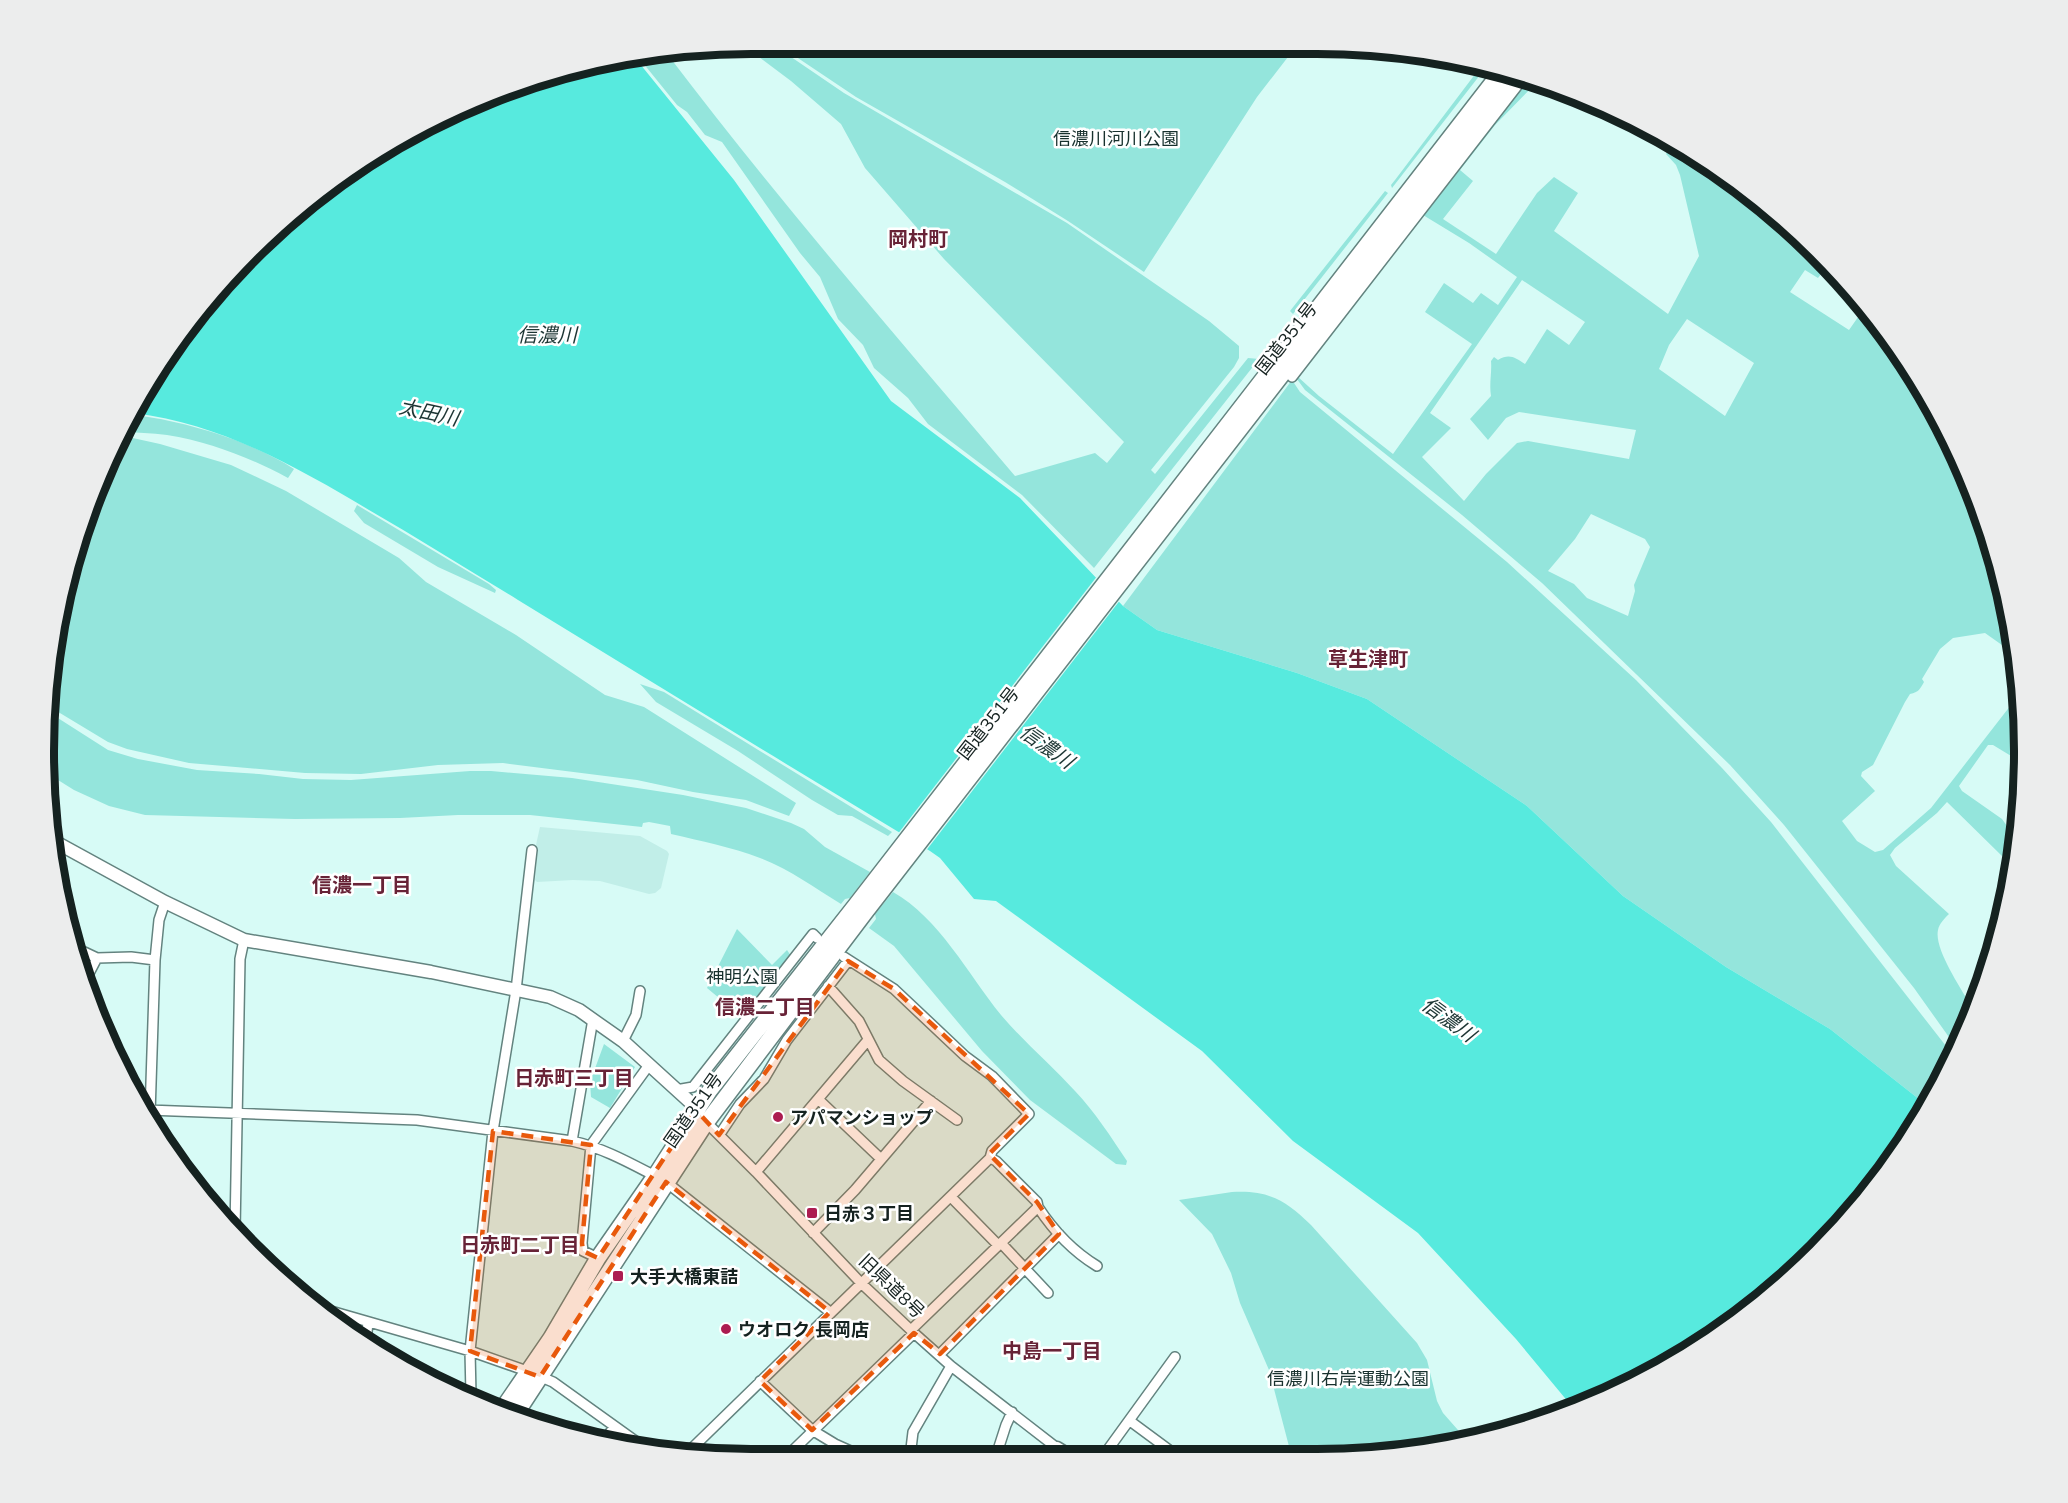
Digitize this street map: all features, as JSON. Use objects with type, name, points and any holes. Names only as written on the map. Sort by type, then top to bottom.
[{"type":"highway","name":"国道351号","points":[[518,1409],[550,1338],[598,1258],[706,1123],[859,910],[1496,78]]},
{"type":"highway","name":"国道351号","points":[[506,1404],[533,1374],[660,1179],[696,1110],[859,910],[1509,82]]},
{"type":"street","points":[[1292,377],[1519,84]]},
{"type":"street","points":[[60,845],[165,902],[244,940],[431,972],[550,997],[579,1010],[623,1041],[696,1110]]},
{"type":"street","points":[[471,1390],[470,1352],[493,1131],[516,990],[532,850]]},
{"type":"street","points":[[150,1105],[155,960],[159,920],[165,902]]},
{"type":"street","points":[[676,1090],[693,1087],[813,934],[817,938]]},
{"type":"street","points":[[235,1220],[240,959],[244,940]]},
{"type":"street","points":[[84,952],[98,958],[131,957],[155,960]]},
{"type":"street","points":[[90,972],[98,958]]},
{"type":"street","points":[[694,1447],[951,1197],[1029,1114],[992,1076],[965,1056],[894,989],[846,959],[787,1040],[764,1079],[740,1104],[720,1134]]},
{"type":"street","points":[[828,986],[858,1021],[879,1060],[903,1081],[957,1120]]},
{"type":"street","points":[[623,1041],[636,1015],[640,991]]},
{"type":"street","points":[[572,1141],[593,1019]]},
{"type":"street","points":[[756,1172],[868,1040]]},
{"type":"street","points":[[598,1258],[583,1251],[582,1243],[591,1145],[649,1065]]},
{"type":"street","points":[[818,1099],[881,1159]]},
{"type":"street","points":[[813,1233],[855,1190],[931,1101]]},
{"type":"street","name":"旧県道8号","points":[[696,1110],[861,1283],[951,1366],[1012,1412],[1053,1449]]},
{"type":"street","points":[[155,1112],[228,1112],[417,1120],[591,1145],[660,1179],[830,1312]]},
{"type":"street","points":[[990,1158],[996,1161],[1037,1202],[1038,1207],[1059,1234],[1085,1259],[1097,1266]]},
{"type":"street","points":[[951,1197],[1048,1293]]},
{"type":"street","points":[[794,1449],[1038,1207]]},
{"type":"street","points":[[940,1354],[1059,1234]]},
{"type":"street","points":[[339,1313],[470,1352],[533,1374],[553,1383],[631,1438]]},
{"type":"street","points":[[367,1333],[368,1322]]},
{"type":"street","points":[[1108,1449],[1175,1357]]},
{"type":"street","points":[[911,1449],[913,1432],[951,1366]]},
{"type":"street","points":[[760,1382],[812,1430],[846,1449]]},
{"type":"street","points":[[998,1449],[1012,1412]]},
{"type":"street","points":[[1130,1420],[1168,1449]]},
{"type":"street","points":[[609,1434],[614,1427]]},
{"type":"highlighted area","points":[[848,961],[894,989],[1029,1114],[989,1154],[1037,1202],[1059,1234],[940,1354],[914,1333],[812,1430],[760,1381],[830,1312],[666,1182],[540,1377],[470,1351],[493,1131],[591,1145],[582,1243],[583,1251],[598,1258],[696,1110],[719,1135]]},
{"type":"shaded area","points":[[540,827],[640,836],[669,854],[661,888],[649,894],[600,881],[537,882],[535,880],[538,849],[536,845]]},
{"type":"green space","points":[[755,54],[787,54],[844,93],[1067,223],[1209,321],[1239,346],[1239,358],[1234,367],[1151,470],[1155,474],[1248,358],[1259,359],[1094,568],[1022,495],[928,424],[908,398],[874,368],[863,345],[838,319],[820,277],[800,253],[722,142],[705,135],[643,63],[671,59],[795,215],[1015,476],[1095,453],[1107,463],[1124,442],[944,259],[865,168],[841,124]]},
{"type":"green space","name":"信濃川河川公園","points":[[792,54],[1290,54],[1257,97],[1144,272],[1005,182],[856,97]]},
{"type":"green space","points":[[1476,73],[1481,74],[1392,188],[1391,185]]},
{"type":"green space","points":[[1521,85],[1531,88],[1495,125],[1460,170],[1473,181],[1443,219],[1496,254],[1537,193],[1554,177],[1578,193],[1554,231],[1668,314],[1699,256],[1680,175],[1676,165],[1666,154],[1669,149],[1741,198],[1810,258],[1823,272],[1818,278],[1805,270],[1790,292],[1849,330],[1860,315],[1896,364],[1921,403],[1961,485],[1977,527],[2001,615],[2006,648],[1985,633],[1953,638],[1940,649],[1922,679],[1924,682],[1921,687],[1910,694],[1905,702],[1873,765],[1862,772],[1861,776],[1875,791],[1842,821],[1857,841],[1875,852],[1883,850],[1931,808],[2013,703],[2014,758],[1993,745],[1988,745],[1959,786],[1962,791],[2010,827],[2005,865],[2002,856],[1947,802],[1890,855],[1896,866],[1949,914],[1942,921],[1938,938],[1943,956],[1968,1000],[1951,1040],[1914,988],[1784,825],[1730,765],[1542,583],[1462,515],[1305,390],[1294,375]],"holes":[[[1423,215],[1469,243],[1517,277],[1498,305],[1481,293],[1473,303],[1444,283],[1425,312],[1472,344],[1393,454],[1297,376]],[[1522,280],[1585,322],[1569,345],[1547,329],[1525,364],[1512,357],[1498,360],[1494,357],[1491,361],[1491,396],[1470,419],[1488,440],[1506,418],[1519,412],[1636,430],[1629,459],[1528,441],[1517,443],[1486,474],[1464,501],[1422,457],[1451,428],[1430,413]],[[1687,319],[1754,363],[1725,416],[1659,369],[1669,345]],[[1591,514],[1645,539],[1650,547],[1634,585],[1635,591],[1628,616],[1587,598],[1574,584],[1548,571],[1575,539]]]},
{"type":"green space","points":[[1385,191],[1388,193],[1293,314],[1290,311]]},
{"type":"green space","points":[[1292,380],[1300,392],[1507,562],[1636,680],[1771,822],[1947,1048],[1921,1100],[1830,1029],[1726,967],[1623,896],[1527,806],[1367,699],[1297,673],[1157,630],[1123,606]]},
{"type":"green space","points":[[140,416],[173,422],[216,433],[258,449],[294,469],[288,478],[245,457],[214,446],[167,435],[132,432]]},
{"type":"green space","points":[[129,437],[231,465],[286,491],[399,558],[426,582],[516,635],[605,695],[644,707],[796,803],[789,816],[746,800],[637,780],[503,763],[438,765],[361,774],[305,773],[189,763],[127,749],[108,742],[55,710],[55,706],[67,615],[78,571],[107,485]]},
{"type":"green space","points":[[357,505],[489,584],[496,590],[495,593],[438,567],[364,523],[354,511]]},
{"type":"green space","points":[[640,684],[664,692],[892,832],[888,836],[852,816],[838,815],[812,800],[738,751],[656,702]]},
{"type":"green space","points":[[55,716],[108,750],[138,759],[197,770],[303,779],[351,780],[491,771],[572,778],[683,795],[746,808],[791,823],[804,829],[825,847],[870,872],[850,898],[845,899],[841,904],[771,862],[727,847],[671,834],[670,826],[649,822],[643,823],[642,827],[530,815],[295,819],[145,815],[109,806],[74,790],[55,778]]},
{"type":"green space","points":[[893,892],[925,916],[952,948],[1001,1015],[1082,1099],[1127,1161],[1126,1165],[1116,1164],[1030,1100],[982,1051],[894,946],[869,928],[876,919],[875,914]]},
{"type":"green space","name":"神明公園","points":[[737,929],[772,965],[787,950],[791,956],[743,1018],[707,988]]},
{"type":"green space","points":[[604,1044],[635,1067],[610,1108],[591,1097],[590,1082]]},
{"type":"green space","name":"信濃川右岸運動公園","points":[[1245,1192],[1276,1198],[1293,1209],[1311,1225],[1417,1343],[1427,1360],[1437,1401],[1443,1413],[1461,1434],[1362,1448],[1290,1449],[1269,1370],[1240,1303],[1231,1273],[1212,1234],[1179,1200]]},
{"type":"water","name":"信濃川","points":[[639,63],[734,180],[891,401],[1020,498],[1123,606],[1157,630],[1297,673],[1367,699],[1527,806],[1623,896],[1726,967],[1830,1029],[1921,1100],[1870,1176],[1810,1245],[1776,1276],[1741,1305],[1665,1356],[1625,1377],[1568,1402],[1516,1339],[1418,1233],[1293,1141],[1202,1051],[996,901],[974,899],[940,858],[425,543],[313,478],[227,437],[166,419],[141,414],[198,327],[258,258],[327,198],[403,147],[485,107],[571,78]]},
{"type":"pier","points":[[1098,575],[1121,599],[925,852],[897,835]]},
{"type":"place","name":"アパマンショップ","points":[[778,1117]]},
{"type":"place","name":"日赤３丁目","points":[[812,1213]]},
{"type":"place","name":"大手大橋東詰","points":[[618,1276]]},
{"type":"place","name":"ウオロク 長岡店","points":[[726,1329]]},
{"type":"district","name":"岡村町","points":[[918,238]]},
{"type":"district","name":"草生津町","points":[[1368,658]]},
{"type":"district","name":"信濃一丁目","points":[[362,884]]},
{"type":"district","name":"信濃二丁目","points":[[765,1006]]},
{"type":"district","name":"日赤町三丁目","points":[[574,1077]]},
{"type":"district","name":"日赤町二丁目","points":[[520,1244]]},
{"type":"district","name":"中島一丁目","points":[[1052,1350]]},
{"type":"water label","name":"太田川","points":[[429,412]]}]
